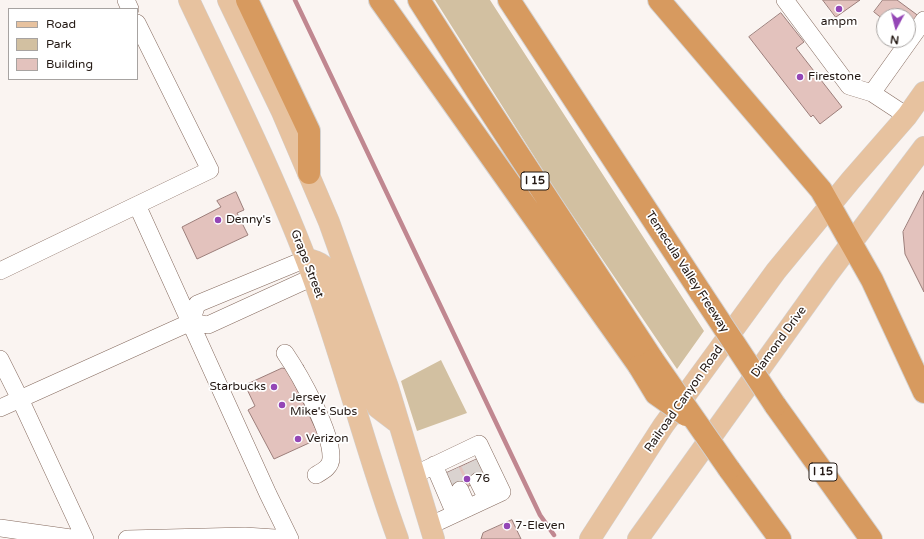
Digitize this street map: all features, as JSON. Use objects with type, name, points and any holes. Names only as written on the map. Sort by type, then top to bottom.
[{"type":"highway","points":[[247,0],[309,131],[309,173]]},
{"type":"highway","points":[[380,0],[532,217],[646,363]]},
{"type":"highway","name":"I 15","points":[[419,0],[646,363],[698,423],[729,469],[780,539]]},
{"type":"highway","name":"Temecula Valley Freeway","points":[[509,0],[700,293],[776,405],[871,539]]},
{"type":"highway","points":[[659,0],[821,190],[872,280],[924,392]]},
{"type":"main road","name":"Grape Street","points":[[189,0],[265,158],[309,268],[336,346],[376,480],[398,539]]},
{"type":"main road","points":[[228,0],[282,112],[329,222],[388,387],[431,532]]},
{"type":"main road","points":[[830,208],[851,180],[907,116],[924,92]]},
{"type":"main road","name":"Diamond Drive","points":[[638,539],[851,244],[924,147]]},
{"type":"main road","name":"Railroad Canyon Road","points":[[590,539],[663,426],[698,377],[776,271],[830,208]]},
{"type":"main road","points":[[309,268],[317,260],[331,273],[335,281],[374,400],[378,408],[399,424]]},
{"type":"lane","points":[[785,0],[795,16],[849,86],[872,93],[907,116]]},
{"type":"lane","points":[[872,93],[924,20]]},
{"type":"lane","points":[[0,271],[210,170],[138,24]]},
{"type":"lane","points":[[127,539],[245,536],[290,538],[268,494],[137,205]]},
{"type":"lane","points":[[190,322],[197,304],[309,268]]},
{"type":"lane","points":[[0,408],[190,322],[208,325],[309,268]]},
{"type":"lane","points":[[285,353],[320,418],[330,448],[332,458],[329,465],[316,475]]},
{"type":"lane","points":[[0,359],[85,539]]},
{"type":"lane","points":[[414,475],[466,457],[478,444],[502,492],[462,511],[431,532]]},
{"type":"lane","points":[[444,465],[462,511]]},
{"type":"lane","points":[[478,481],[488,499]]},
{"type":"lane","points":[[460,490],[462,511]]},
{"type":"lane","points":[[0,528],[78,539]]},
{"type":"green space","points":[[435,0],[490,0],[704,331],[677,369],[558,194]]},
{"type":"green space","points":[[441,360],[467,413],[417,431],[401,381]]},
{"type":"building","name":"ampm","points":[[823,0],[860,0],[836,17]]},
{"type":"building","points":[[883,0],[897,0],[908,8],[877,8]]},
{"type":"building","name":"Firestone","points":[[781,13],[804,42],[796,48],[842,107],[820,124],[813,115],[811,117],[749,37]]},
{"type":"building","points":[[916,14],[920,17],[916,22]]},
{"type":"building","points":[[924,191],[924,292],[905,254],[903,232]]},
{"type":"building","name":"Denny's","points":[[236,192],[244,210],[237,213],[248,235],[197,259],[182,227],[221,207],[217,201]]},
{"type":"building","points":[[303,365],[306,373],[292,379],[320,438],[274,459],[248,410],[255,406],[245,385],[282,368],[291,370]]},
{"type":"building","points":[[484,456],[493,475],[449,495],[440,476]]},
{"type":"building","name":"7-Eleven","points":[[512,520],[521,539],[481,539],[483,533]]},
{"type":"waterway","points":[[295,0],[540,515],[554,535]]},
{"type":"tunnel","points":[[469,463],[478,481]]},
{"type":"tunnel","points":[[451,471],[460,490]]},
{"type":"place","name":"ampm","points":[[839,9]]},
{"type":"place","name":"Firestone","points":[[800,77]]},
{"type":"place","name":"Denny's","points":[[218,220]]},
{"type":"place","name":"Starbucks","points":[[274,387]]},
{"type":"place","name":"Jersey Mike's Subs","points":[[282,405]]},
{"type":"place","name":"Verizon","points":[[298,439]]},
{"type":"place","name":"76","points":[[467,479]]},
{"type":"place","name":"7-Eleven","points":[[507,526]]}]
